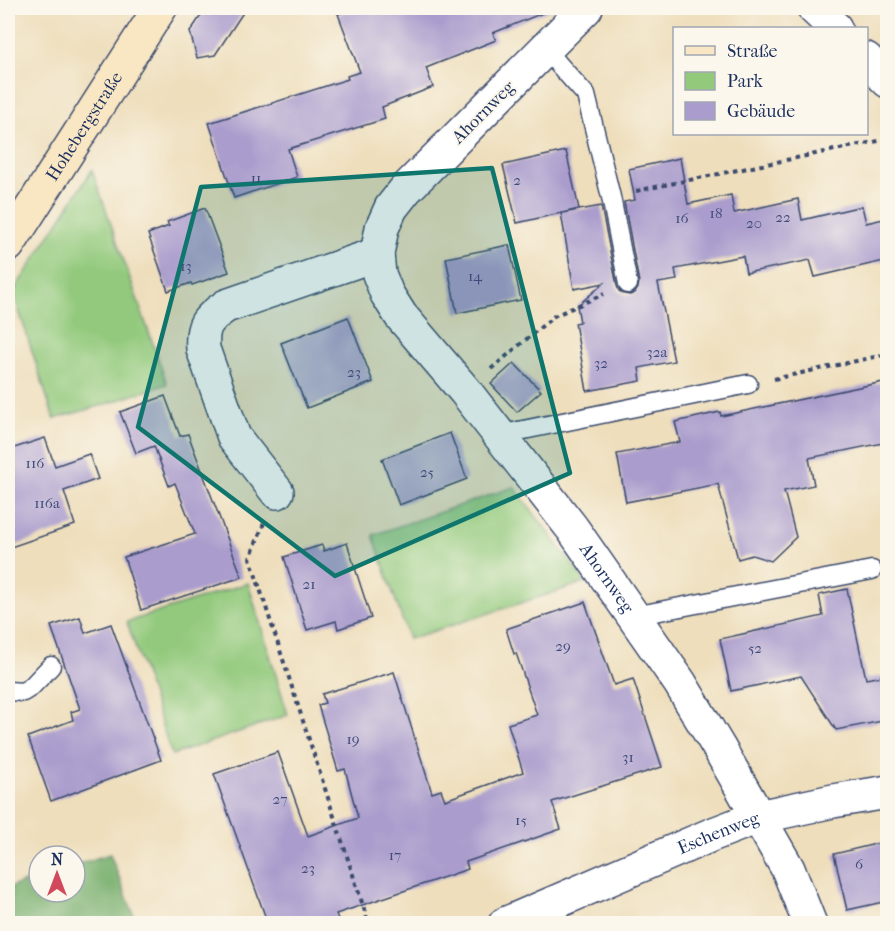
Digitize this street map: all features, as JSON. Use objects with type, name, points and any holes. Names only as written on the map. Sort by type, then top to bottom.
[{"type":"street","name":"Hohebergstraße","points":[[8,245],[160,8]]},
{"type":"street","name":"Ahornweg","points":[[586,8],[406,189],[391,208],[382,228],[377,254],[379,274],[400,316],[465,391],[572,528],[680,683],[788,869],[810,924]]},
{"type":"street","points":[[814,8],[834,27]]},
{"type":"street","points":[[868,60],[888,81]]},
{"type":"street","points":[[277,492],[234,437],[203,349],[202,334],[206,323],[226,306],[377,254]]},
{"type":"street","name":"Eschenweg","points":[[505,924],[564,912],[711,835],[758,817],[888,792]]},
{"type":"lane","points":[[545,50],[586,95],[611,197],[628,284]]},
{"type":"lane","points":[[499,435],[748,384]]},
{"type":"lane","points":[[634,616],[872,570]]},
{"type":"lane","points":[[8,691],[23,692],[51,666]]},
{"type":"path","points":[[611,197],[888,139]]},
{"type":"path","points":[[465,391],[554,316],[628,284]]},
{"type":"path","points":[[748,384],[888,354]]},
{"type":"path","points":[[277,492],[250,558],[369,924]]},
{"type":"highlighted area","points":[[492,168],[570,473],[335,576],[138,427],[201,187]]},
{"type":"green space","points":[[92,170],[167,384],[54,419],[13,292]]},
{"type":"green space","points":[[514,487],[586,582],[409,639],[373,535]]},
{"type":"green space","points":[[248,583],[288,715],[172,755],[127,622]]},
{"type":"green space","points":[[110,854],[137,923],[8,923],[8,888],[27,881],[27,904],[87,904],[87,861]]},
{"type":"building","points":[[206,8],[246,8],[215,55],[197,58],[190,32]]},
{"type":"building","points":[[355,8],[555,8],[493,33],[496,40],[426,68],[433,87],[382,107],[385,119],[288,149],[297,177],[234,198],[209,123],[348,79],[347,76],[360,72],[338,14]]},
{"type":"building","points":[[566,151],[579,209],[562,213],[601,206],[617,286],[624,294],[635,293],[639,282],[624,202],[635,200],[629,169],[680,158],[688,204],[731,195],[734,213],[798,199],[802,220],[862,206],[866,223],[888,218],[888,260],[815,277],[810,260],[746,273],[743,256],[675,269],[677,280],[658,283],[674,361],[639,368],[641,381],[587,391],[575,323],[580,322],[577,306],[604,283],[574,289],[561,213],[517,223],[503,165]]},
{"type":"building","points":[[205,208],[229,272],[168,291],[148,234],[169,226],[167,222]]},
{"type":"building","points":[[509,245],[521,300],[457,313],[446,258]]},
{"type":"building","points":[[348,317],[373,382],[307,408],[281,343]]},
{"type":"building","points":[[514,363],[541,391],[517,412],[491,384]]},
{"type":"building","points":[[888,381],[888,442],[809,458],[814,485],[784,491],[796,537],[771,561],[752,555],[738,559],[718,484],[626,502],[617,454],[680,442],[675,422],[720,412],[721,416]]},
{"type":"building","points":[[165,396],[180,436],[188,434],[242,577],[141,610],[124,557],[195,534],[175,483],[169,486],[154,446],[136,453],[120,412]]},
{"type":"building","points":[[450,433],[467,479],[399,505],[382,459]]},
{"type":"building","points":[[45,438],[55,466],[89,454],[98,479],[64,491],[75,525],[8,548],[8,450]]},
{"type":"building","points":[[347,543],[371,618],[338,629],[336,621],[307,630],[284,557],[322,545],[324,551]]},
{"type":"building","points":[[847,589],[866,679],[888,675],[888,720],[836,730],[801,676],[731,691],[720,639],[823,616],[819,595]]},
{"type":"building","points":[[585,602],[614,685],[633,679],[662,767],[552,802],[561,829],[466,862],[468,869],[336,914],[340,924],[268,924],[214,774],[278,752],[308,836],[358,818],[345,769],[338,771],[318,705],[325,703],[322,694],[394,672],[432,793],[441,790],[445,800],[523,772],[508,724],[537,715],[506,629]]},
{"type":"building","points":[[80,617],[85,633],[111,624],[161,760],[51,801],[28,737],[73,720],[71,712],[80,709],[51,626]]},
{"type":"building","points":[[888,841],[888,901],[847,910],[834,854]]}]
